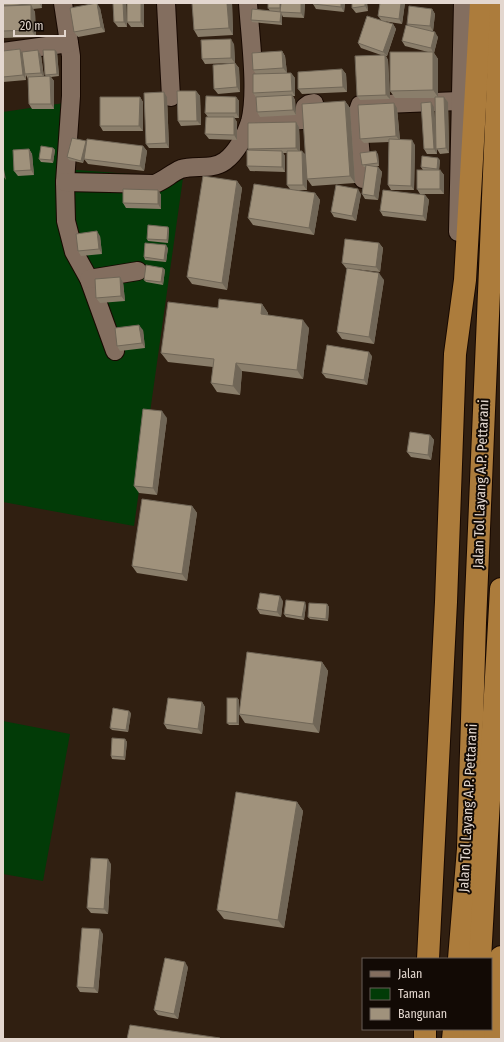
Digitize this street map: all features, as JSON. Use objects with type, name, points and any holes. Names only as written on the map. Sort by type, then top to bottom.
[{"type":"highway","points":[[428,958],[446,602],[455,354],[465,280],[480,3]]},
{"type":"highway","name":"Jalan Tol Layang A.P. Pettarani","points":[[459,958],[468,849],[501,9]]},
{"type":"highway","name":"Jalan Tol Layang A.P. Pettarani","points":[[480,958],[501,589]]},
{"type":"highway","points":[[495,1039],[501,957]]},
{"type":"street","points":[[63,3],[71,56],[71,96],[65,182],[66,221],[74,252],[89,279],[115,351]]},
{"type":"street","points":[[166,3],[170,97]]},
{"type":"street","points":[[65,182],[154,184],[164,181],[182,169],[217,166],[225,161],[234,152],[250,123],[253,95],[248,3]]},
{"type":"street","points":[[455,354],[463,3]]},
{"type":"street","points":[[3,52],[69,43]]},
{"type":"street","points":[[250,123],[303,120],[305,118],[305,109],[307,106],[460,101]]},
{"type":"street","points":[[344,105],[363,179]]},
{"type":"street","points":[[89,279],[138,272]]},
{"type":"green space","points":[[64,103],[64,169],[183,178],[134,526],[3,502],[3,112]]},
{"type":"green space","points":[[3,721],[70,734],[43,881],[3,874]]},
{"type":"building","points":[[3,3],[39,3],[4,6]]},
{"type":"building","points":[[97,3],[101,27],[74,32],[70,8]]},
{"type":"building","points":[[113,3],[123,3],[124,22],[114,22]]},
{"type":"building","points":[[127,3],[141,3],[141,22],[127,22]]},
{"type":"building","points":[[192,3],[227,3],[229,28],[194,30]]},
{"type":"building","points":[[268,3],[280,3],[280,8],[268,8]]},
{"type":"building","points":[[281,3],[301,3],[301,13],[280,12]]},
{"type":"building","points":[[341,3],[341,7],[313,4]]},
{"type":"building","points":[[352,3],[365,3],[365,6],[352,8]]},
{"type":"building","points":[[380,3],[401,3],[399,19],[378,16]]},
{"type":"building","points":[[31,5],[31,30],[3,31],[3,6]]},
{"type":"building","points":[[409,6],[432,9],[430,26],[407,24]]},
{"type":"building","points":[[252,9],[281,12],[280,22],[251,20]]},
{"type":"building","points":[[367,16],[393,24],[383,52],[358,43]]},
{"type":"building","points":[[406,25],[435,32],[431,48],[402,41]]},
{"type":"building","points":[[231,39],[231,58],[202,59],[201,40]]},
{"type":"building","points":[[20,49],[23,75],[3,77],[3,51]]},
{"type":"building","points":[[38,50],[41,73],[25,74],[22,52]]},
{"type":"building","points":[[43,50],[55,50],[57,74],[45,75]]},
{"type":"building","points":[[282,51],[283,68],[253,70],[252,53]]},
{"type":"building","points":[[390,52],[433,52],[433,90],[390,91]]},
{"type":"building","points":[[385,55],[386,95],[357,96],[355,56]]},
{"type":"building","points":[[235,63],[237,87],[214,89],[213,65]]},
{"type":"building","points":[[342,69],[343,87],[298,89],[298,72]]},
{"type":"building","points":[[291,73],[292,91],[253,93],[253,74]]},
{"type":"building","points":[[50,76],[51,104],[29,104],[28,77]]},
{"type":"building","points":[[177,91],[196,91],[197,121],[178,121]]},
{"type":"building","points":[[164,92],[166,143],[146,144],[144,93]]},
{"type":"building","points":[[292,95],[293,110],[257,112],[256,97]]},
{"type":"building","points":[[206,96],[236,97],[236,113],[205,113]]},
{"type":"building","points":[[100,97],[140,97],[139,126],[100,126]]},
{"type":"building","points":[[435,97],[444,97],[446,148],[436,149]]},
{"type":"building","points":[[345,101],[350,176],[307,179],[302,104]]},
{"type":"building","points":[[431,102],[434,149],[424,149],[421,103]]},
{"type":"building","points":[[394,103],[396,136],[360,139],[358,105]]},
{"type":"building","points":[[206,117],[234,117],[234,135],[205,134]]},
{"type":"building","points":[[296,122],[296,148],[248,149],[248,123]]},
{"type":"building","points":[[72,138],[86,141],[81,161],[67,157]]},
{"type":"building","points":[[87,139],[143,146],[140,166],[84,159]]},
{"type":"building","points":[[389,139],[412,140],[411,186],[388,185]]},
{"type":"building","points":[[41,146],[53,148],[51,160],[39,159]]},
{"type":"building","points":[[29,149],[31,170],[14,171],[13,150]]},
{"type":"building","points":[[247,150],[282,151],[282,167],[247,166]]},
{"type":"building","points":[[287,151],[302,151],[303,185],[287,185]]},
{"type":"building","points":[[376,151],[378,163],[362,165],[360,153]]},
{"type":"building","points":[[422,156],[438,158],[437,169],[421,167]]},
{"type":"building","points":[[366,165],[378,167],[374,196],[362,194]]},
{"type":"building","points":[[417,170],[440,170],[440,189],[417,189]]},
{"type":"building","points":[[203,176],[237,181],[222,283],[187,277]]},
{"type":"building","points":[[254,184],[315,193],[309,228],[248,218]]},
{"type":"building","points":[[336,185],[358,189],[352,216],[331,212]]},
{"type":"building","points":[[123,189],[158,190],[158,204],[123,203]]},
{"type":"building","points":[[383,190],[425,195],[423,216],[380,211]]},
{"type":"building","points":[[148,225],[168,227],[167,240],[147,239]]},
{"type":"building","points":[[97,231],[99,249],[78,251],[76,234]]},
{"type":"building","points":[[345,239],[379,243],[376,267],[342,263]]},
{"type":"building","points":[[145,243],[166,245],[164,260],[144,257]]},
{"type":"building","points":[[146,265],[163,268],[161,282],[144,280]]},
{"type":"building","points":[[347,268],[379,273],[369,337],[337,332]]},
{"type":"building","points":[[120,277],[121,296],[96,298],[95,279]]},
{"type":"building","points":[[219,299],[262,304],[261,314],[303,320],[297,370],[236,363],[233,386],[211,383],[214,359],[161,353],[168,302],[218,308]]},
{"type":"building","points":[[139,325],[142,343],[117,346],[115,328]]},
{"type":"building","points":[[327,345],[369,352],[364,380],[322,373]]},
{"type":"building","points":[[143,409],[162,411],[153,488],[134,486]]},
{"type":"building","points":[[410,432],[430,435],[428,455],[407,452]]},
{"type":"building","points":[[142,499],[192,506],[182,574],[132,566]]},
{"type":"building","points":[[260,593],[280,596],[277,612],[257,609]]},
{"type":"building","points":[[286,600],[305,602],[302,617],[284,614]]},
{"type":"building","points":[[309,603],[327,604],[326,619],[308,617]]},
{"type":"building","points":[[247,652],[322,662],[313,724],[239,714]]},
{"type":"building","points":[[168,698],[202,702],[198,729],[164,724]]},
{"type":"building","points":[[227,698],[237,698],[237,723],[227,723]]},
{"type":"building","points":[[113,708],[129,711],[126,730],[110,728]]},
{"type":"building","points":[[112,738],[125,739],[124,757],[111,756]]},
{"type":"building","points":[[236,792],[297,802],[278,920],[217,910]]},
{"type":"building","points":[[91,858],[108,859],[104,909],[87,908]]},
{"type":"building","points":[[82,928],[100,929],[94,988],[77,987]]},
{"type":"building","points":[[165,958],[185,962],[174,1014],[154,1010]]},
{"type":"building","points":[[130,1025],[220,1038],[220,1039],[127,1039]]}]
